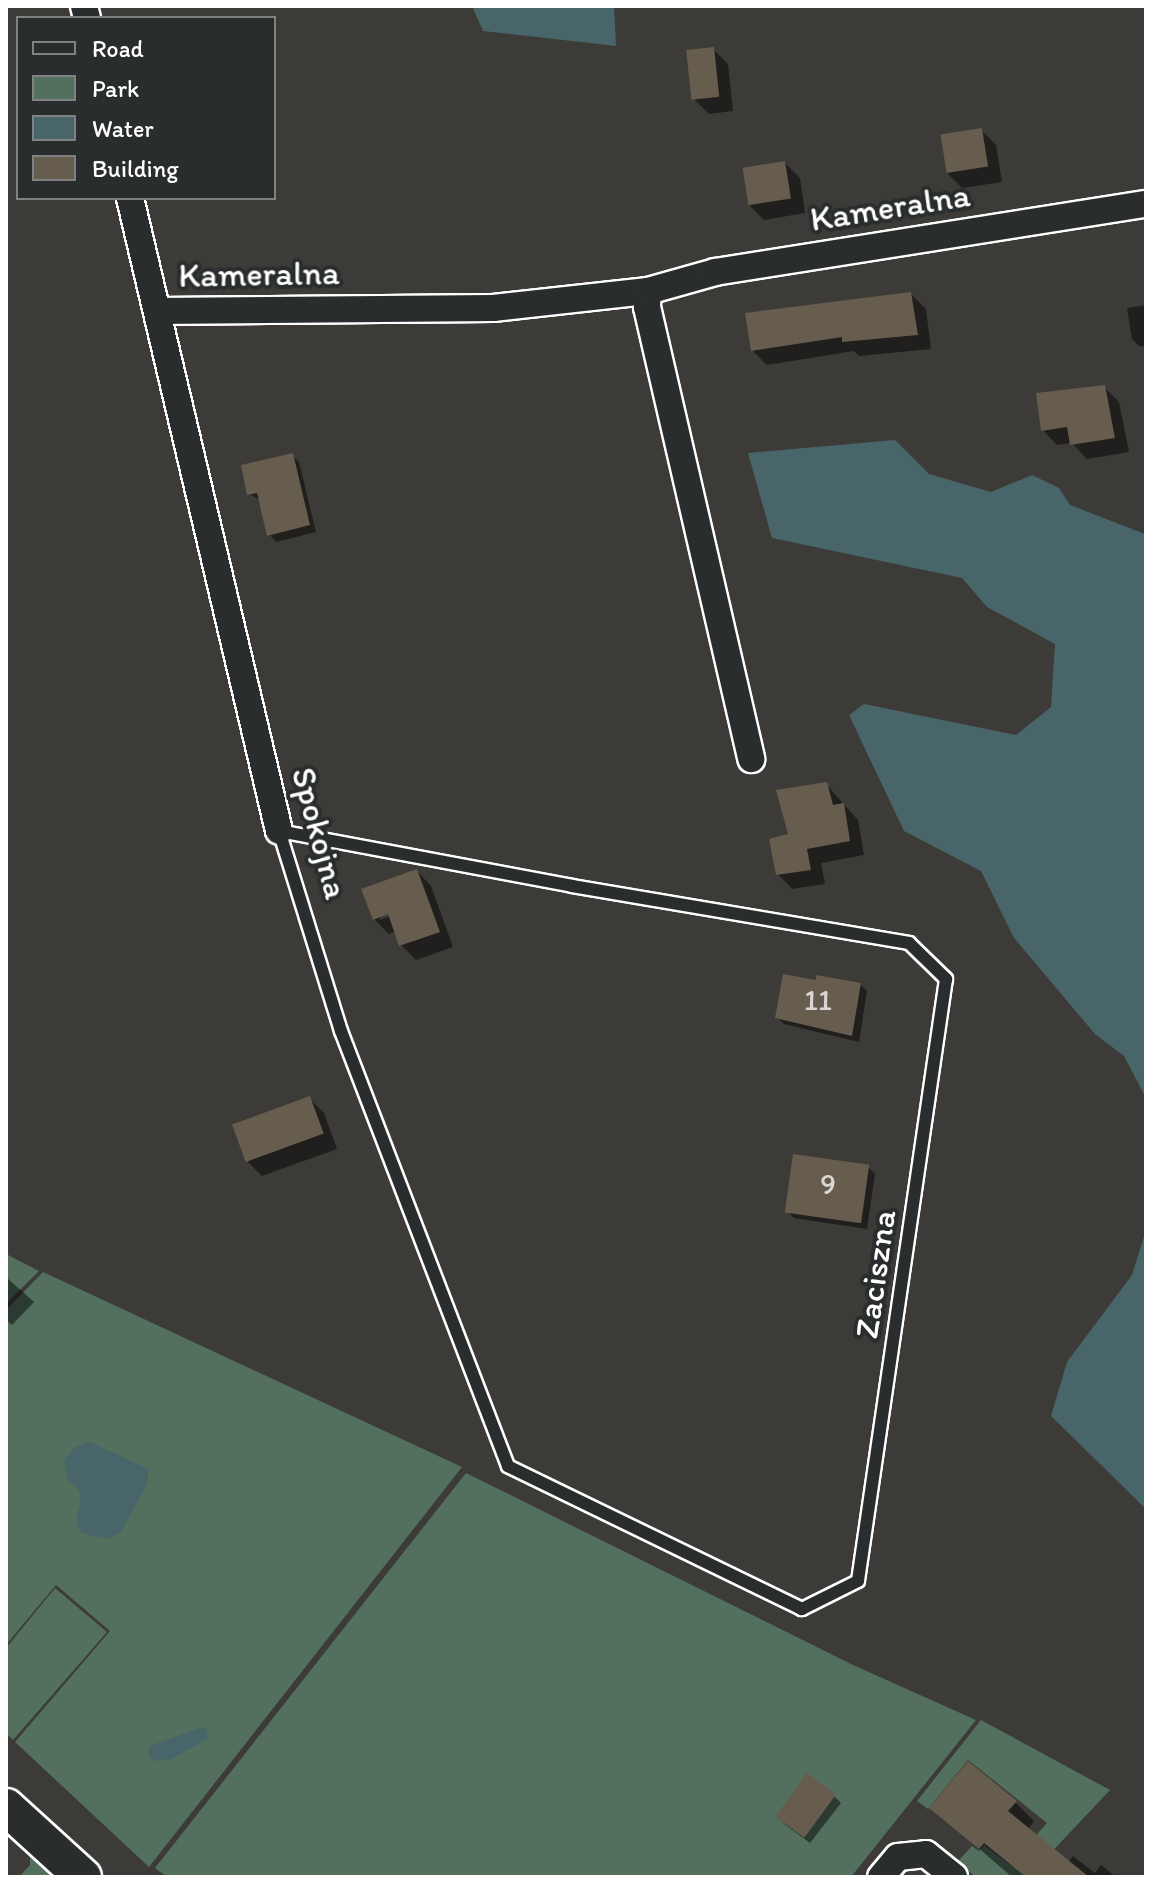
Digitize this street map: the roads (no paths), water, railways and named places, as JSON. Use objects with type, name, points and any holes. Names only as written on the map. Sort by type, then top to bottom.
[{"type":"street","name":"Spokojna","points":[[130,200],[279,831]]},
{"type":"street","name":"Kameralna","points":[[157,311],[493,308],[648,291],[715,272],[1146,204]]},
{"type":"street","points":[[648,291],[647,307],[751,759]]},
{"type":"street","points":[[6,1807],[83,1877]]},
{"type":"street","points":[[881,1877],[898,1857],[926,1854],[954,1877]]},
{"type":"lane","name":"Zaciszna","points":[[279,831],[572,886],[909,943],[946,979],[858,1581],[802,1609],[508,1466]]},
{"type":"lane","name":"Spokojna","points":[[279,831],[341,1031],[508,1466]]},
{"type":"water","points":[[472,6],[614,6],[616,46],[483,31]]},
{"type":"water","points":[[895,440],[929,474],[991,492],[1032,475],[1059,488],[1070,505],[1145,534],[1146,1098],[1124,1056],[1095,1034],[1014,938],[981,871],[904,831],[849,715],[864,704],[1016,735],[1051,707],[1055,644],[987,607],[962,578],[772,538],[748,453]]},
{"type":"water","points":[[1146,1230],[1146,1516],[1145,1508],[1051,1416],[1067,1362],[1132,1275]]},
{"type":"water","points":[[90,1442],[148,1469],[148,1482],[121,1532],[107,1539],[81,1533],[76,1517],[81,1500],[79,1490],[68,1480],[64,1460],[75,1447]]},
{"type":"water","points":[[200,1728],[207,1729],[208,1739],[171,1759],[152,1761],[148,1752],[152,1745]]}]
